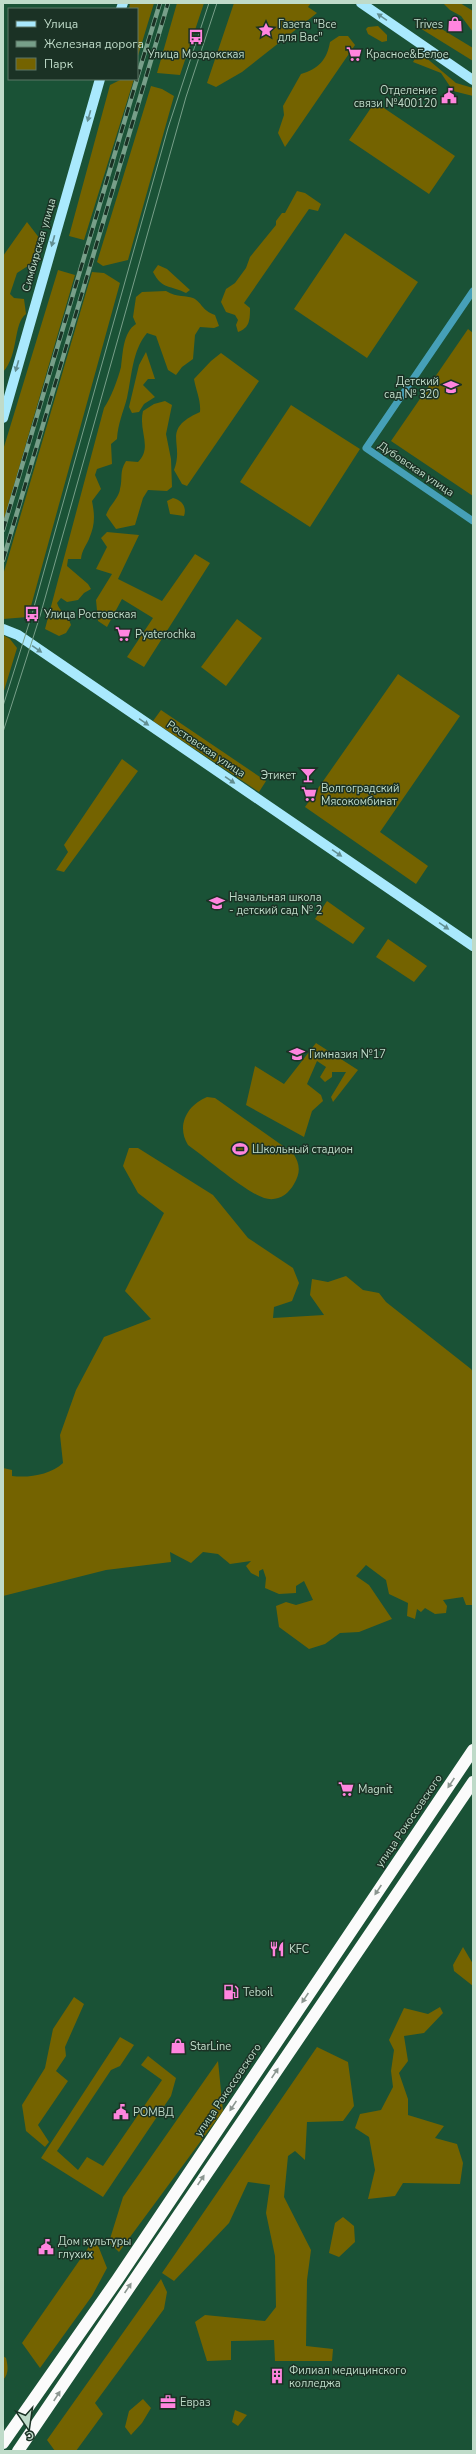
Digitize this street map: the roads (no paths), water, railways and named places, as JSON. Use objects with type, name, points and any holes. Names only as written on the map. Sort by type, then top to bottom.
[{"type":"highway","name":"улица Рокоссовского","points":[[3,2443],[117,2280],[473,1750]]},
{"type":"highway","points":[[18,2451],[473,1782]]},
{"type":"main road","points":[[361,3],[473,80]]},
{"type":"main road","name":"Симбирская улица","points":[[3,418],[100,80]]},
{"type":"main road","name":"Ростовская улица","points":[[3,630],[18,635],[473,946]]},
{"type":"street","name":"Дубовская улица","points":[[473,291],[366,448],[473,521]]},
{"type":"tram line","points":[[3,706],[32,614],[168,128],[209,3]]},
{"type":"tram line","points":[[3,732],[40,616],[186,97],[217,3]]},
{"type":"railway","points":[[138,75],[160,3]]},
{"type":"railway","points":[[3,560],[168,3]]},
{"type":"railway","points":[[3,530],[137,80]]},
{"type":"place","name":"Trives","points":[[455,24]]},
{"type":"place","name":"Газета \"Все для Вас\"","points":[[266,30]]},
{"type":"place","name":"Улица Моздокская","points":[[196,37]]},
{"type":"place","name":"Красное&Белое","points":[[354,54]]},
{"type":"place","name":"Отделение связи №400120","points":[[449,96]]},
{"type":"place","name":"Детский сад № 320","points":[[451,387]]},
{"type":"place","name":"Улица Ростовская","points":[[32,614]]},
{"type":"place","name":"Pyaterochka","points":[[123,634]]},
{"type":"place","name":"Этикет","points":[[308,775]]},
{"type":"place","name":"Волгоградский Мясокомбинат","points":[[309,794]]},
{"type":"place","name":"Начальная школа - детский сад № 2","points":[[217,903]]},
{"type":"place","name":"Гимназия №17","points":[[297,1054]]},
{"type":"place","name":"Школьный стадион","points":[[240,1149]]},
{"type":"place","name":"Magnit","points":[[346,1789]]},
{"type":"place","name":"KFC","points":[[277,1949]]},
{"type":"place","name":"Teboil","points":[[231,1992]]},
{"type":"place","name":"StarLine","points":[[178,2046]]},
{"type":"place","name":"РОМВД","points":[[121,2112]]},
{"type":"place","name":"Дом культуры глухих","points":[[46,2247]]},
{"type":"place","name":"Филиал медицинского колледжа","points":[[277,2376]]},
{"type":"place","name":"Евраз","points":[[168,2402]]}]
